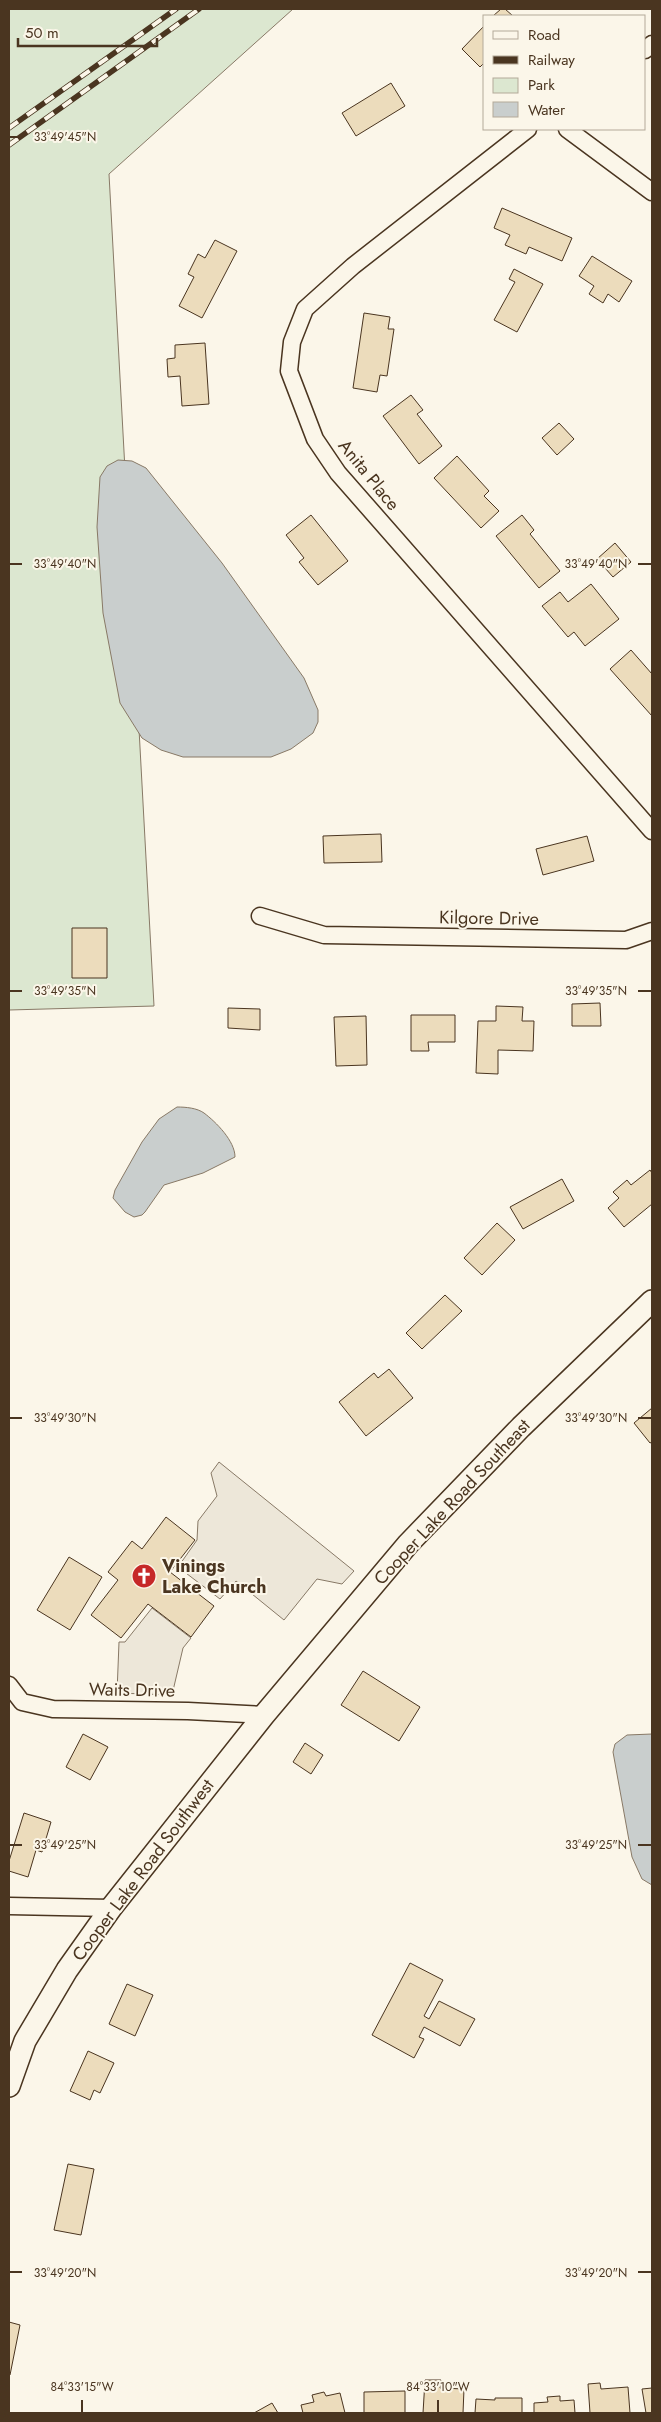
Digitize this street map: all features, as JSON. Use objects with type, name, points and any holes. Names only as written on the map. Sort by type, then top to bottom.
[{"type":"street","name":"Anita Place","points":[[527,130],[353,266],[306,309],[292,342],[288,370],[316,439],[338,473],[652,831]]},
{"type":"street","points":[[568,130],[652,192]]},
{"type":"street","name":"Kilgore Drive","points":[[260,916],[324,936],[626,940],[652,931]]},
{"type":"street","name":"Cooper Lake Road Southeast","points":[[264,1715],[408,1544],[521,1428],[652,1301]]},
{"type":"street","name":"Waits Drive","points":[[9,1686],[22,1702],[53,1709],[188,1711],[264,1715]]},
{"type":"street","name":"Cooper Lake Road Southwest","points":[[9,2086],[25,2041],[67,1970],[111,1908],[264,1715]]},
{"type":"street","points":[[9,1906],[111,1908]]},
{"type":"green space","points":[[9,9],[293,9],[109,174],[154,1006],[9,1010]]},
{"type":"shaded area","points":[[219,1462],[354,1571],[342,1584],[317,1579],[284,1620],[236,1581],[220,1599],[178,1567],[197,1540],[198,1521],[217,1496],[211,1473]]},
{"type":"shaded area","points":[[152,1608],[191,1638],[183,1648],[172,1695],[117,1693],[119,1642],[125,1642]]},
{"type":"water","points":[[118,460],[132,461],[146,468],[222,563],[304,678],[318,710],[318,722],[313,733],[291,749],[271,757],[183,757],[161,750],[142,738],[120,703],[103,613],[97,527],[100,477],[107,466]]},
{"type":"water","points":[[177,1107],[195,1109],[209,1117],[228,1138],[235,1157],[203,1173],[164,1185],[145,1212],[134,1217],[125,1212],[113,1198],[115,1190],[142,1142],[159,1119]]},
{"type":"water","points":[[652,1734],[652,1885],[642,1879],[632,1857],[613,1752],[615,1744],[627,1735]]},
{"type":"building","points":[[501,9],[505,9],[512,15],[494,15]]},
{"type":"building","points":[[483,27],[483,64],[480,67],[462,49]]},
{"type":"building","points":[[391,83],[405,106],[356,136],[342,113]]},
{"type":"building","points":[[502,208],[572,238],[562,261],[529,247],[526,254],[505,245],[510,235],[494,228]]},
{"type":"building","points":[[215,240],[237,251],[202,318],[179,306],[194,277],[188,274],[198,254],[205,258]]},
{"type":"building","points":[[592,256],[632,281],[619,302],[608,294],[603,303],[589,294],[594,286],[579,276]]},
{"type":"building","points":[[514,269],[543,284],[517,332],[494,320],[515,282],[509,279]]},
{"type":"building","points":[[364,313],[390,317],[388,329],[394,329],[387,376],[380,375],[377,392],[353,388]]},
{"type":"building","points":[[205,343],[209,404],[182,406],[180,376],[168,377],[167,359],[175,358],[175,345]]},
{"type":"building","points":[[411,395],[423,410],[417,414],[442,446],[419,464],[383,416]]},
{"type":"building","points":[[559,423],[574,439],[557,455],[542,438]]},
{"type":"building","points":[[457,456],[489,491],[484,496],[499,511],[481,528],[434,478]]},
{"type":"building","points":[[311,515],[348,561],[318,585],[299,562],[304,558],[286,535]]},
{"type":"building","points":[[522,515],[534,530],[530,534],[560,571],[539,588],[496,536]]},
{"type":"building","points":[[615,543],[631,562],[613,577],[597,559]]},
{"type":"building","points":[[591,584],[619,619],[585,646],[574,632],[568,637],[542,606],[560,592],[568,602]]},
{"type":"building","points":[[631,650],[652,674],[652,716],[610,669]]},
{"type":"building","points":[[381,834],[382,862],[324,863],[323,836]]},
{"type":"building","points":[[587,836],[594,861],[543,875],[536,849]]},
{"type":"building","points":[[72,928],[107,928],[107,978],[72,978]]},
{"type":"building","points":[[600,1003],[601,1026],[572,1026],[572,1004]]},
{"type":"building","points":[[496,1006],[523,1007],[522,1021],[534,1021],[533,1051],[498,1050],[498,1074],[476,1073],[478,1021],[496,1021]]},
{"type":"building","points":[[228,1008],[260,1009],[260,1030],[228,1028]]},
{"type":"building","points":[[411,1015],[455,1015],[455,1042],[428,1042],[429,1051],[411,1051]]},
{"type":"building","points":[[366,1016],[367,1065],[336,1066],[334,1017]]},
{"type":"building","points":[[650,1170],[652,1173],[652,1204],[624,1227],[608,1208],[619,1198],[613,1192],[627,1180],[631,1185]]},
{"type":"building","points":[[562,1179],[574,1201],[523,1229],[510,1207]]},
{"type":"building","points":[[497,1223],[515,1240],[482,1275],[464,1258]]},
{"type":"building","points":[[445,1295],[462,1311],[422,1349],[406,1333]]},
{"type":"building","points":[[389,1369],[413,1398],[366,1436],[339,1402],[374,1373],[378,1378]]},
{"type":"building","points":[[652,1408],[652,1442],[650,1443],[634,1423]]},
{"type":"building","name":"Vinings Lake Church","points":[[166,1517],[195,1540],[170,1572],[214,1606],[191,1637],[148,1604],[121,1638],[91,1615],[118,1580],[108,1572],[132,1541],[142,1549]]},
{"type":"building","points":[[69,1557],[102,1577],[70,1630],[37,1610]]},
{"type":"building","points":[[363,1671],[420,1707],[399,1741],[341,1705]]},
{"type":"building","points":[[83,1734],[108,1747],[90,1780],[66,1767]]},
{"type":"building","points":[[305,1743],[323,1755],[311,1774],[293,1762]]},
{"type":"building","points":[[24,1813],[51,1822],[42,1852],[36,1850],[28,1877],[9,1871],[9,1861]]},
{"type":"building","points":[[410,1963],[443,1980],[424,2016],[429,2019],[439,2001],[475,2019],[460,2046],[424,2027],[419,2037],[424,2039],[414,2058],[372,2035]]},
{"type":"building","points":[[127,1984],[153,1995],[135,2036],[109,2024]]},
{"type":"building","points":[[88,2051],[114,2063],[100,2093],[94,2090],[90,2100],[70,2091]]},
{"type":"building","points":[[68,2164],[94,2169],[81,2235],[54,2230]]},
{"type":"building","points":[[9,2322],[20,2325],[10,2375],[9,2374]]},
{"type":"building","points":[[425,2380],[441,2380],[440,2388],[464,2389],[463,2413],[423,2413]]},
{"type":"building","points":[[600,2383],[601,2389],[628,2387],[630,2413],[590,2413],[588,2384]]},
{"type":"building","points":[[652,2388],[652,2413],[646,2413],[642,2389]]},
{"type":"building","points":[[405,2391],[405,2413],[364,2413],[364,2392]]},
{"type":"building","points":[[324,2392],[326,2396],[340,2393],[345,2413],[303,2413],[301,2405],[314,2402],[312,2395]]},
{"type":"building","points":[[560,2396],[560,2401],[574,2400],[575,2413],[534,2413],[534,2403],[548,2402],[547,2397]]},
{"type":"building","points":[[495,2398],[522,2398],[522,2413],[475,2413],[476,2399],[495,2400]]},
{"type":"building","points":[[272,2403],[278,2413],[254,2413]]},
{"type":"railway","points":[[9,128],[176,9]]},
{"type":"railway","points":[[9,145],[199,9]]},
{"type":"place","name":"Vinings Lake Church","points":[[144,1576]]}]
